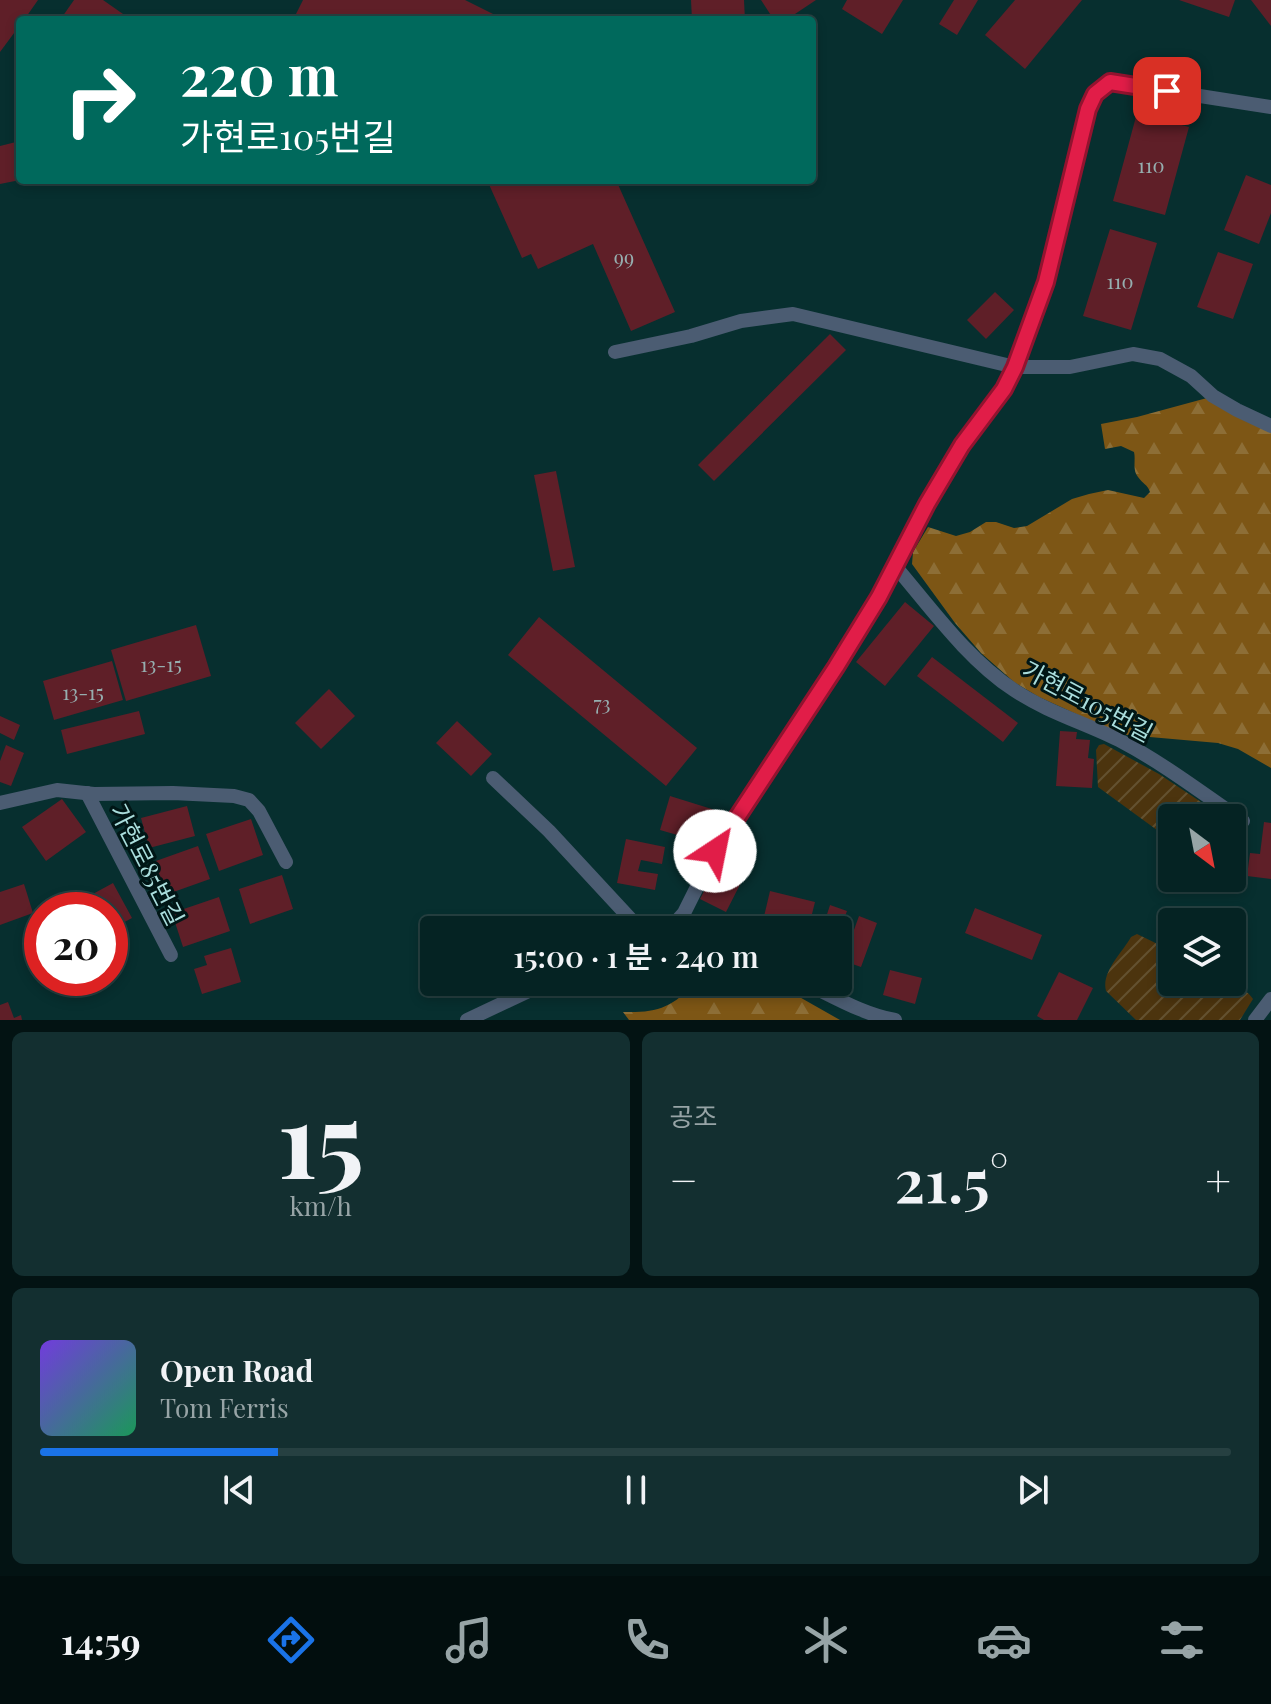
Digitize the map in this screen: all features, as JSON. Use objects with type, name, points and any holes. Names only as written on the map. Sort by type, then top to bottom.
[{"type":"lane","points":[[681,916],[715,851],[879,597],[962,445],[1004,389],[1046,282],[1088,109],[1095,94],[1110,82],[1271,107]]},
{"type":"lane","points":[[615,352],[691,336],[741,321],[793,314],[1015,367],[1070,367],[1133,354],[1160,359],[1191,376],[1213,396],[1271,426]]},
{"type":"lane","name":"가현로105번길","points":[[895,566],[974,656],[1012,689],[1039,705],[1117,739],[1218,804]]},
{"type":"lane","points":[[493,778],[549,831],[623,916]]},
{"type":"lane","name":"가현로85번길","points":[[0,803],[57,790],[234,796],[249,800],[259,811],[286,862]]},
{"type":"lane","name":"가현로85번길","points":[[87,793],[171,955]]},
{"type":"lane","points":[[467,1020],[518,996]]},
{"type":"lane","points":[[832,996],[880,1017],[895,1020]]},
{"type":"lane","points":[[1255,1020],[1271,999]]},
{"type":"green space","points":[[1207,398],[1271,432],[1271,768],[1238,749],[1218,743],[1127,735],[1039,697],[1014,682],[981,653],[912,564],[913,552],[928,527],[956,536],[986,522],[1014,528],[1027,526],[1072,499],[1108,490],[1144,498],[1150,492],[1136,474],[1134,452],[1121,446],[1105,449],[1101,424]]},
{"type":"green space","points":[[798,996],[840,1020],[629,1020],[623,1012],[654,1010],[679,998]]},
{"type":"shaded area","points":[[1104,744],[1159,774],[1204,804],[1158,804],[1158,831],[1098,787],[1096,750]]},
{"type":"shaded area","points":[[1137,934],[1158,944],[1158,996],[1246,996],[1246,991],[1253,999],[1240,1020],[1136,1020],[1106,991],[1105,984],[1113,963],[1131,937]]},
{"type":"building","points":[[0,0],[38,0],[27,16],[16,16],[16,30],[0,52]]},
{"type":"building","points":[[74,0],[103,0],[123,14],[122,16],[63,16]]},
{"type":"building","points":[[303,0],[465,0],[497,16],[295,16]]},
{"type":"building","points":[[691,0],[744,0],[745,16],[692,16]]},
{"type":"building","points":[[761,0],[816,0],[792,16],[771,16]]},
{"type":"building","points":[[847,0],[903,0],[882,34],[842,9]]},
{"type":"building","points":[[954,0],[978,0],[957,35],[939,24]]},
{"type":"building","points":[[1015,0],[1082,0],[1025,69],[985,35]]},
{"type":"building","points":[[1179,0],[1235,0],[1229,17]]},
{"type":"building","points":[[1251,0],[1271,0],[1271,26]]},
{"type":"building","points":[[1137,113],[1189,127],[1165,215],[1113,201]]},
{"type":"building","points":[[16,142],[16,181],[0,184],[0,146]]},
{"type":"building","points":[[1246,175],[1271,185],[1271,213],[1259,244],[1224,230]]},
{"type":"building","points":[[489,184],[618,184],[675,312],[631,331],[593,244],[538,269],[531,254],[522,258]]},
{"type":"building","points":[[1110,229],[1157,243],[1131,330],[1083,316]]},
{"type":"building","points":[[1218,252],[1253,264],[1233,319],[1197,307]]},
{"type":"building","points":[[995,292],[1014,310],[986,339],[967,320]]},
{"type":"building","points":[[830,334],[846,350],[714,481],[698,465]]},
{"type":"building","points":[[556,471],[575,567],[553,571],[534,475]]},
{"type":"building","points":[[905,602],[934,626],[885,686],[856,662]]},
{"type":"building","points":[[539,617],[697,748],[666,786],[508,655]]},
{"type":"building","points":[[196,625],[211,676],[126,701],[111,650]]},
{"type":"building","points":[[932,657],[1018,723],[1003,742],[917,676]]},
{"type":"building","points":[[112,661],[123,700],[54,720],[43,681]]},
{"type":"building","points":[[329,689],[355,716],[321,749],[295,723]]},
{"type":"building","points":[[139,711],[145,734],[67,754],[61,730]]},
{"type":"building","points":[[0,716],[20,725],[14,740],[0,733]]},
{"type":"building","points":[[457,721],[492,754],[471,776],[436,743]]},
{"type":"building","points":[[1060,731],[1077,732],[1076,739],[1090,740],[1088,758],[1094,759],[1092,788],[1056,786]]},
{"type":"building","points":[[6,745],[24,753],[11,786],[0,782],[0,761]]},
{"type":"building","points":[[670,796],[715,810],[705,843],[660,830]]},
{"type":"building","points":[[62,799],[86,832],[46,861],[22,827]]},
{"type":"building","points":[[187,806],[195,836],[149,848],[141,818]]},
{"type":"building","points":[[251,819],[263,855],[219,871],[206,834]]},
{"type":"building","points":[[1264,822],[1271,823],[1271,879],[1247,876],[1250,853],[1260,854]]},
{"type":"building","points":[[626,839],[665,847],[662,864],[641,860],[638,871],[658,874],[655,890],[617,883]]},
{"type":"building","points":[[198,846],[210,879],[165,895],[153,862]]},
{"type":"building","points":[[724,852],[750,865],[726,912],[700,899]]},
{"type":"building","points":[[282,875],[293,909],[250,924],[239,889]]},
{"type":"building","points":[[113,883],[118,892],[96,892]]},
{"type":"building","points":[[24,884],[26,892],[24,892],[24,916],[0,925],[0,892]]},
{"type":"building","points":[[770,891],[815,902],[812,916],[764,916]]},
{"type":"building","points":[[219,897],[230,931],[183,947],[172,913]]},
{"type":"building","points":[[830,905],[847,911],[845,916],[826,916]]},
{"type":"building","points":[[975,908],[1042,935],[1032,960],[965,933]]},
{"type":"building","points":[[859,916],[877,923],[861,967],[852,964],[852,935]]},
{"type":"building","points":[[231,948],[241,982],[202,994],[194,969],[207,965],[204,956]]},
{"type":"building","points":[[890,970],[922,978],[915,1004],[883,995]]},
{"type":"building","points":[[1059,972],[1093,988],[1077,1020],[1044,1020],[1037,1016]]},
{"type":"building","points":[[8,1002],[14,1018],[21,1015],[22,1020],[0,1020],[0,1005]]},
{"type":"route","points":[[715,851],[879,597],[927,504],[962,445],[1004,389],[1021,354],[1046,282],[1088,109],[1095,94],[1110,82],[1167,91]]}]
